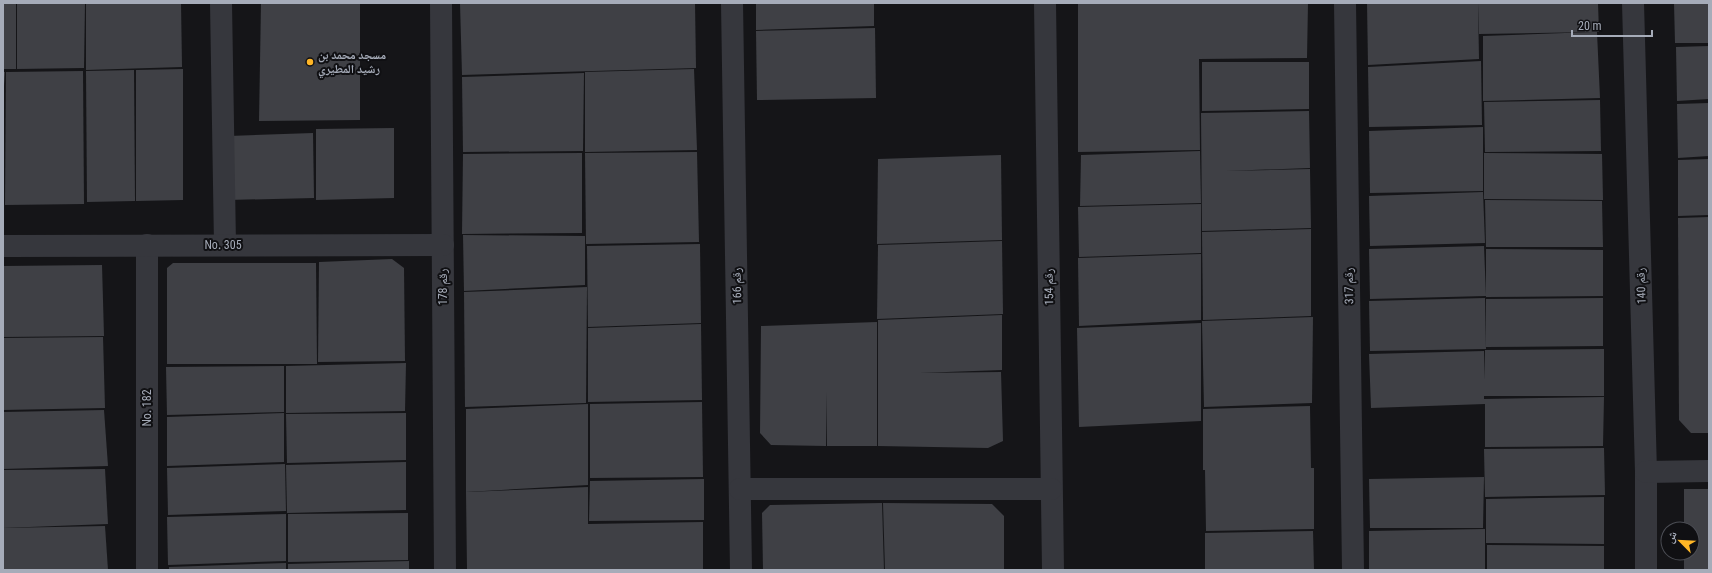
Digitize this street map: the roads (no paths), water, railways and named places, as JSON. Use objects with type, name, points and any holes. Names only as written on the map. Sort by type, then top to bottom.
[{"type":"street","points":[[221,3],[225,245]]},
{"type":"street","name":"رقم 178","points":[[441,3],[445,570]]},
{"type":"street","name":"رقم 166","points":[[732,3],[741,570]]},
{"type":"street","name":"رقم 154","points":[[1044,3],[1053,570]]},
{"type":"street","name":"رقم 317","points":[[1345,3],[1354,570]]},
{"type":"street","name":"رقم 140","points":[[1633,3],[1646,472],[1646,570]]},
{"type":"street","name":"No. 182","points":[[147,245],[147,570]]},
{"type":"street","name":"No. 305","points":[[3,246],[443,245]]},
{"type":"street","points":[[1646,472],[1709,471]]},
{"type":"street","points":[[740,489],[1051,489]]},
{"type":"place","name":"مسجد محمد بن رشيد المطيري","points":[[310,62]]}]
